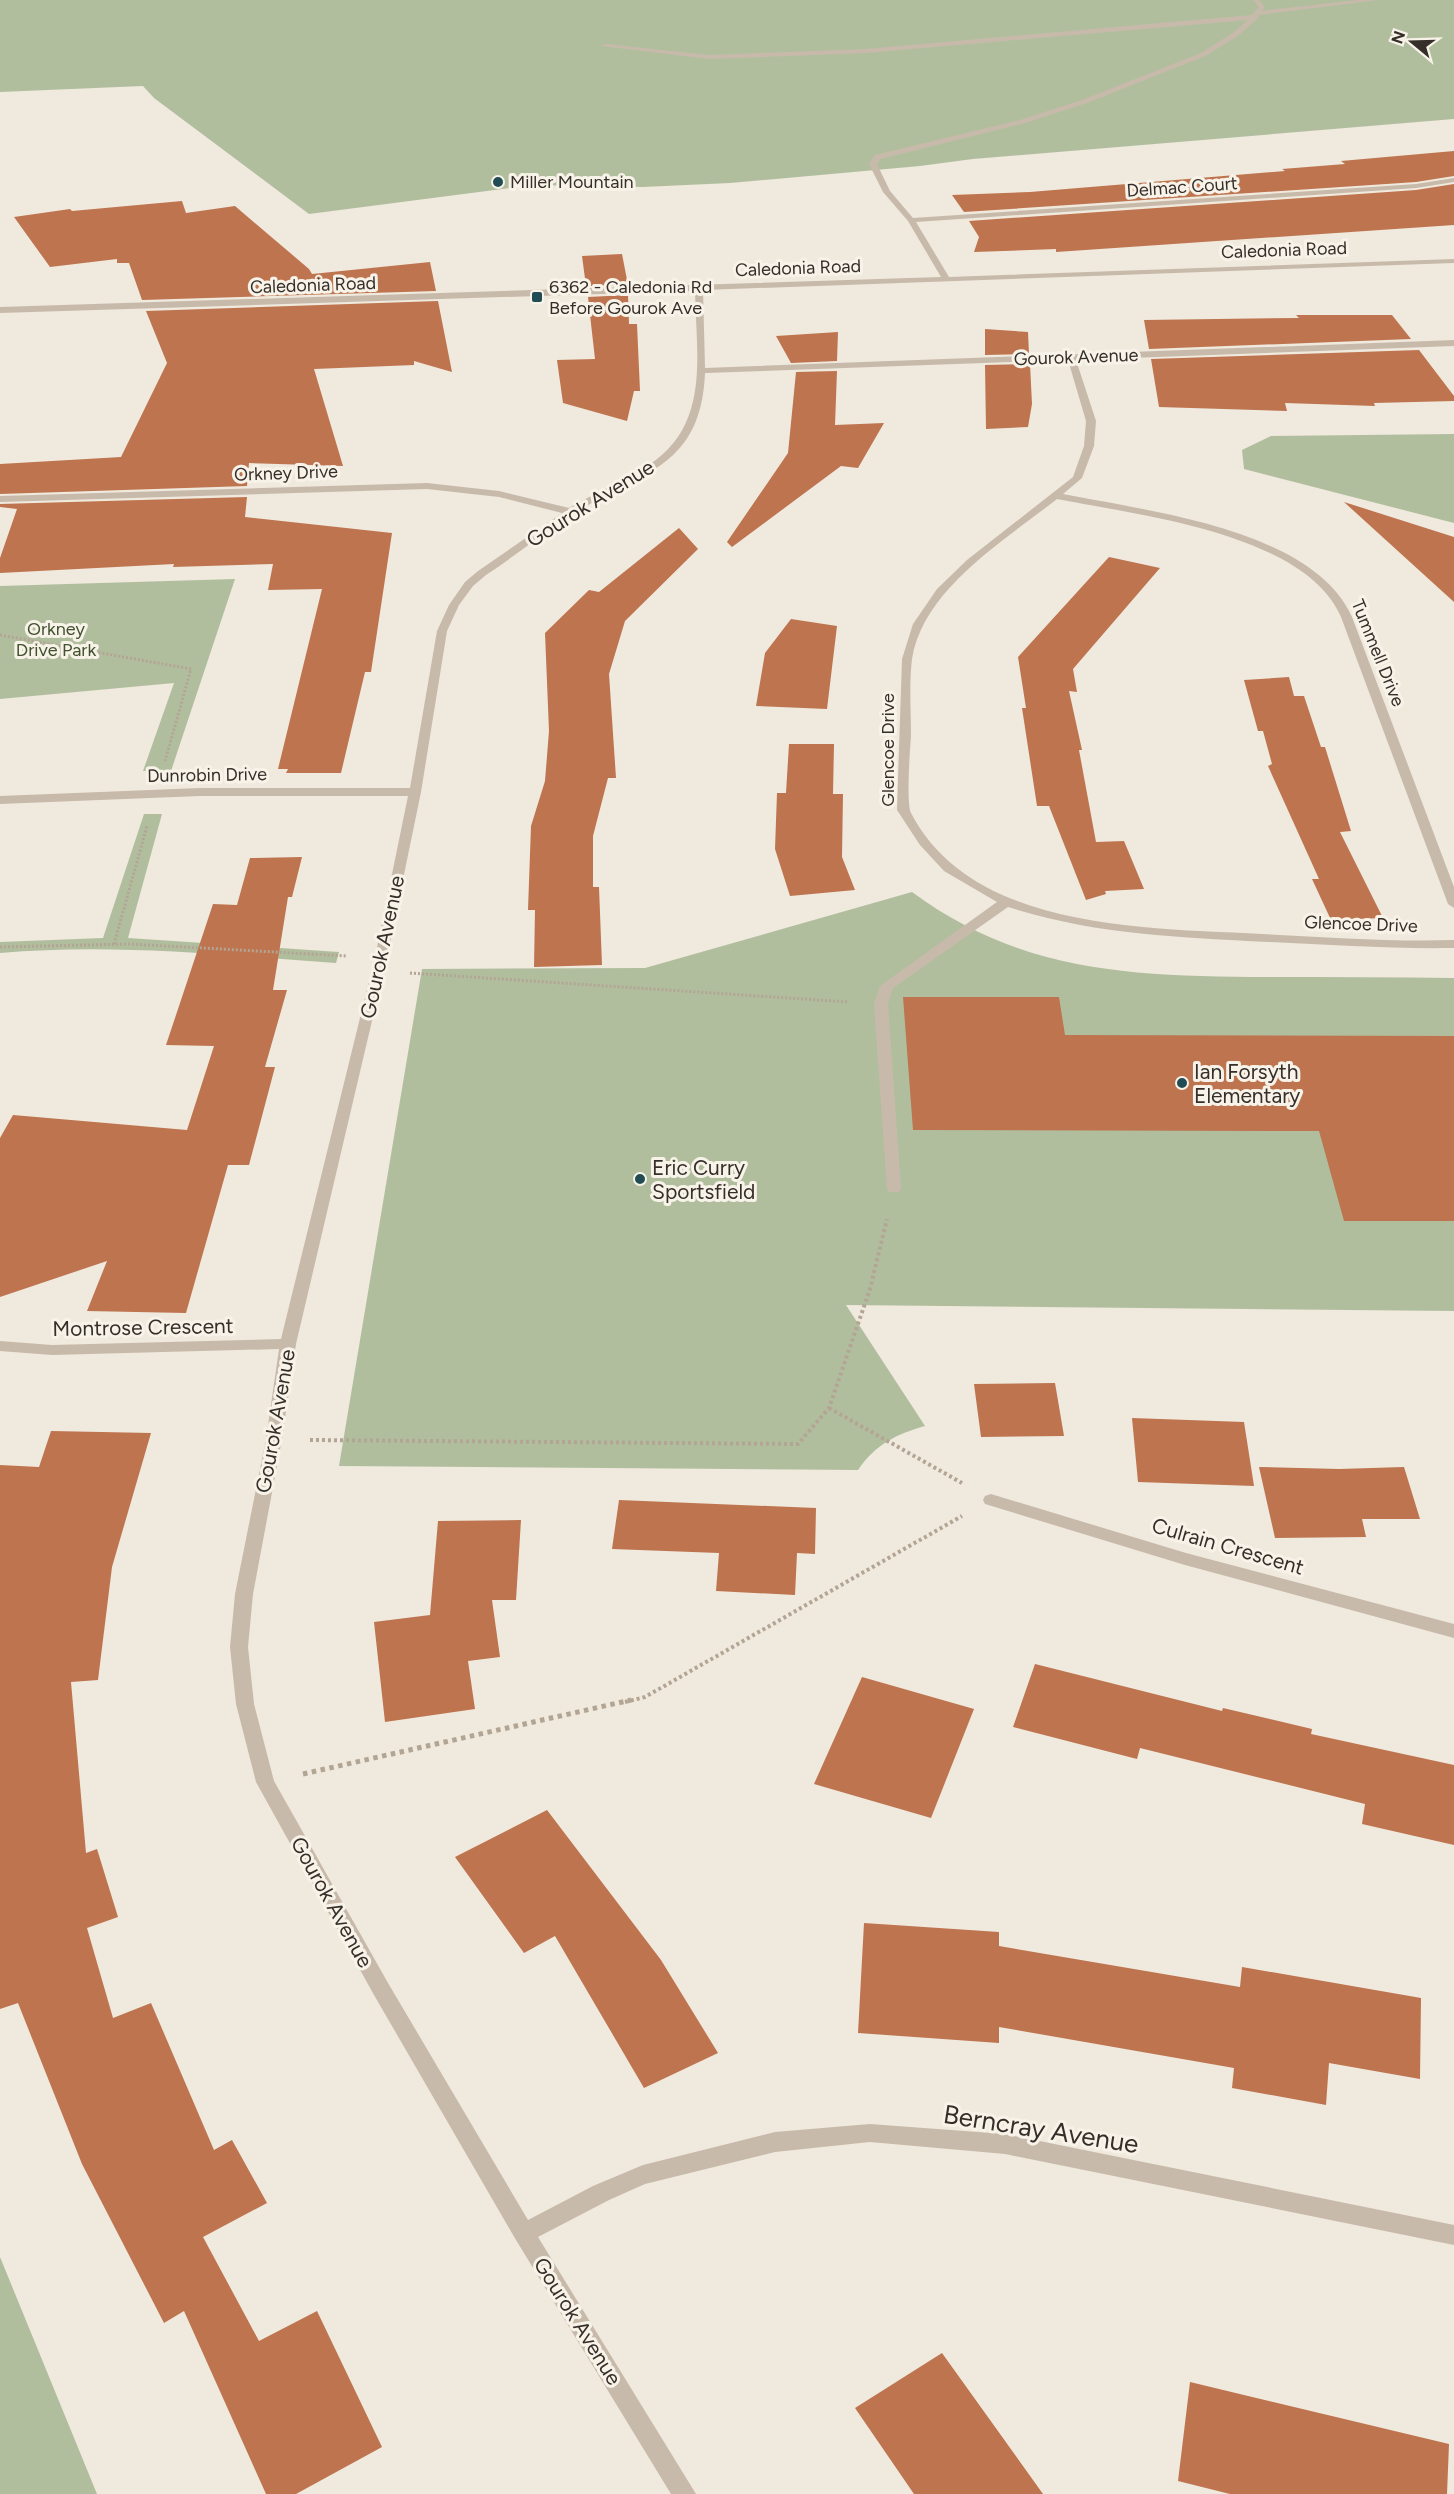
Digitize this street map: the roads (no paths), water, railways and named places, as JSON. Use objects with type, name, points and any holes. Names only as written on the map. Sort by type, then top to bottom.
[{"type":"street","points":[[946,279],[911,220],[887,192],[873,164],[878,157],[1008,126],[1166,71],[1205,54],[1246,28],[1262,7],[1256,0]]},
{"type":"street","points":[[605,46],[709,57],[866,51],[1257,15],[1375,0]]},
{"type":"street","name":"Delmac Court","points":[[911,220],[1416,186],[1454,180]]},
{"type":"street","name":"Caledonia Road","points":[[0,310],[699,289],[1454,261]]},
{"type":"street","name":"Gourok Avenue","points":[[684,2494],[524,2233],[381,1989],[266,1782],[245,1704],[239,1647],[244,1594],[274,1439],[288,1344],[381,957],[415,792],[442,631],[454,605],[469,584],[482,573],[570,512],[651,467],[684,437],[696,409],[701,384],[699,289]]},
{"type":"street","name":"Gourok Avenue","points":[[699,371],[1454,343]]},
{"type":"street","name":"Glencoe Drive","points":[[1071,357],[1091,421],[1089,446],[1077,478],[1058,496],[971,562],[941,591],[918,624],[907,659],[903,810],[924,842],[948,868],[1006,902],[1087,924],[1146,932],[1409,945],[1454,944]]},
{"type":"street","name":"Orkney Drive","points":[[0,499],[427,486],[492,492],[526,498],[570,512]]},
{"type":"street","name":"Tummell Drive","points":[[1058,496],[1240,536],[1281,553],[1327,585],[1339,600],[1398,746],[1454,904]]},
{"type":"street","name":"Dunrobin Drive","points":[[0,800],[156,793],[415,792]]},
{"type":"street","points":[[894,1189],[881,1004],[887,986],[1006,902]]},
{"type":"street","name":"Montrose Crescent","points":[[0,1346],[52,1350],[288,1344]]},
{"type":"street","name":"Culrain Crescent","points":[[991,1500],[1185,1559],[1454,1631]]},
{"type":"street","name":"Berncray Avenue","points":[[524,2233],[601,2193],[643,2175],[775,2142],[870,2133],[1005,2145],[1454,2235]]},
{"type":"place","name":"Miller Mountain","points":[[498,182]]},
{"type":"place","name":"6362 - Caledonia Rd Before Gourok Ave","points":[[537,297]]},
{"type":"place","name":"Ian Forsyth Elementary","points":[[1182,1083]]},
{"type":"place","name":"Eric Curry Sportsfield","points":[[640,1179]]},
{"type":"park label","name":"Orkney Drive Park","points":[[56,639]]}]
